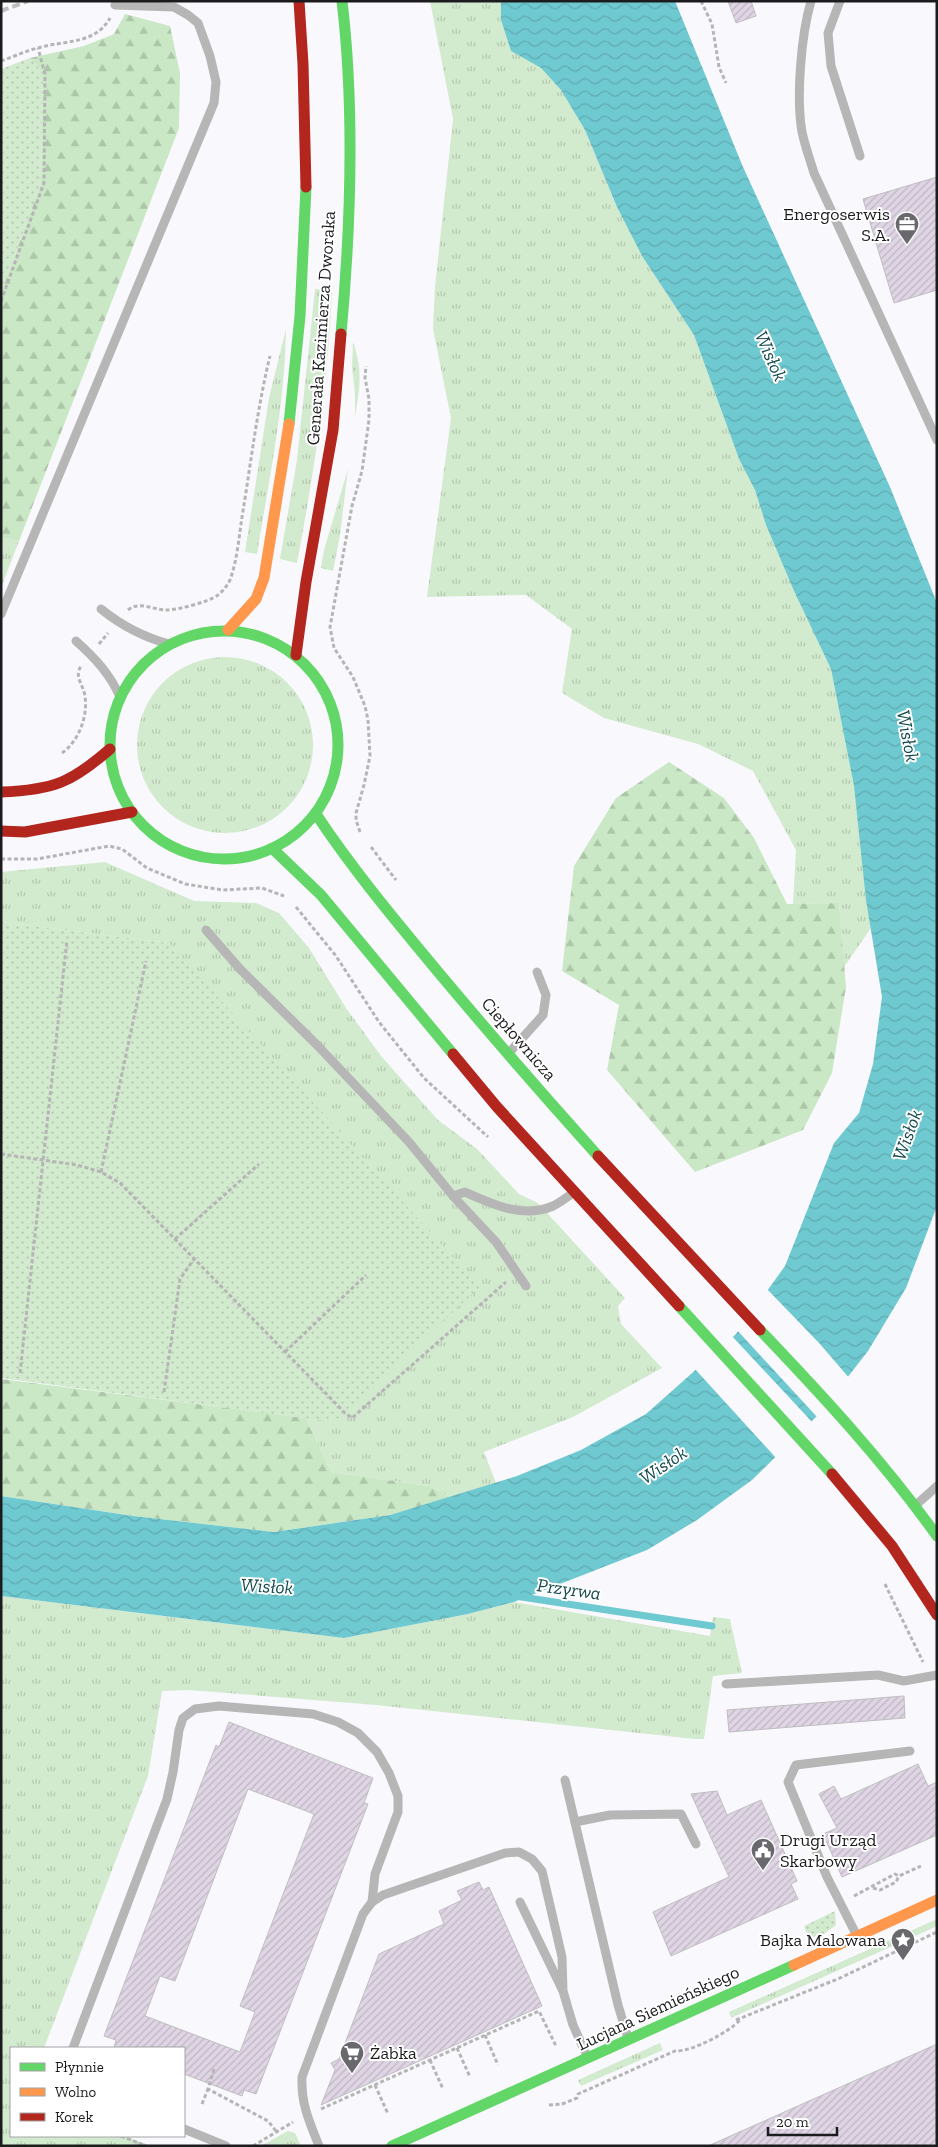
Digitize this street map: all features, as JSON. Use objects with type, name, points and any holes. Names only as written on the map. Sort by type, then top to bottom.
[{"type":"main road","name":"Generała Kazimierza Dworaka","points":[[228,630],[256,598],[264,573],[290,428],[304,284],[306,98],[299,1]]},
{"type":"main road","name":"Generała Kazimierza Dworaka","points":[[296,655],[306,582],[333,430],[346,283],[349,103],[346,36],[342,1]]},
{"type":"main road","points":[[228,630],[252,633],[275,642],[296,655],[320,681],[335,713],[339,748],[338,757],[332,783],[316,814],[291,841],[275,851],[245,859],[213,859],[182,851],[155,835],[132,812],[120,793],[112,772],[110,749],[112,723],[128,681],[153,654],[187,636],[207,631],[228,630]]},
{"type":"main road","points":[[1,792],[33,791],[61,785],[85,772],[110,749]]},
{"type":"main road","points":[[1,831],[25,832],[132,812]]},
{"type":"main road","name":"Ciepłownicza","points":[[316,814],[353,869],[508,1055],[869,1450],[937,1536]]},
{"type":"main road","points":[[275,851],[321,895],[498,1107],[837,1479],[892,1546],[937,1615]]},
{"type":"main road","name":"Lucjana Siemieńskiego","points":[[392,2146],[937,1900]]},
{"type":"lane","points":[[811,1],[806,19],[800,100],[802,132],[812,165],[937,440]]},
{"type":"lane","points":[[840,1],[828,33],[831,66],[860,156]]},
{"type":"lane","points":[[1,614],[214,103],[216,82],[210,56],[198,23],[174,7],[115,6]]},
{"type":"lane","points":[[101,609],[117,622],[145,637],[169,644]]},
{"type":"lane","points":[[76,641],[91,654],[114,684],[120,698]]},
{"type":"lane","points":[[206,930],[240,969],[317,1045],[403,1135],[453,1196],[496,1242],[526,1286]]},
{"type":"lane","points":[[508,1055],[542,1016],[546,995],[538,972]]},
{"type":"lane","points":[[453,1196],[465,1192],[499,1207],[529,1211],[553,1206],[575,1191]]},
{"type":"lane","points":[[915,1506],[937,1486]]},
{"type":"lane","points":[[726,1684],[878,1675],[904,1681],[933,1676]]},
{"type":"lane","points":[[73,2047],[167,1799],[179,1730],[183,1718],[195,1709],[219,1706],[313,1714],[338,1722],[358,1734],[377,1752],[398,1796],[398,1812],[375,1874],[372,1902]]},
{"type":"lane","points":[[858,1937],[827,1877],[788,1782],[796,1765],[910,1751]]},
{"type":"lane","points":[[565,1780],[628,2040]]},
{"type":"lane","points":[[575,1822],[610,1816],[681,1814],[696,1844]]},
{"type":"lane","points":[[319,2146],[304,2108],[302,2077],[363,1914],[372,1902],[383,1895],[505,1853],[520,1852],[532,1858],[542,1871],[562,1957],[563,1992]]},
{"type":"lane","points":[[520,1902],[563,1992],[573,2025],[588,2059]]},
{"type":"lane","points":[[185,2129],[226,2146]]},
{"type":"path","points":[[701,1],[712,24],[719,67],[726,83]]},
{"type":"path","points":[[1,61],[38,48],[91,37],[100,32],[107,24],[115,6]]},
{"type":"path","points":[[1,301],[44,183],[45,74],[38,48]]},
{"type":"path","points":[[58,757],[75,740],[82,725],[85,700],[78,674],[81,665],[132,606],[138,605],[158,610],[169,610],[210,600],[226,586],[231,576],[237,548],[261,394],[271,348]]},
{"type":"path","points":[[361,834],[356,820],[356,812],[370,756],[368,720],[365,706],[353,677],[334,648],[330,627],[352,506],[362,471],[368,428],[369,398],[365,378],[366,362]]},
{"type":"path","points":[[1,860],[37,859],[109,846],[122,849],[147,868],[184,884],[223,890],[262,888],[284,896],[336,956],[380,1022],[424,1078],[490,1138]]},
{"type":"path","points":[[370,846],[389,868],[398,883]]},
{"type":"path","points":[[20,1373],[67,940]]},
{"type":"path","points":[[101,1172],[146,961]]},
{"type":"path","points":[[1,1154],[77,1165],[101,1172],[120,1183],[345,1414],[352,1418],[516,1272]]},
{"type":"path","points":[[175,1240],[259,1164]]},
{"type":"path","points":[[164,1392],[180,1279],[194,1259]]},
{"type":"path","points":[[285,1352],[366,1275]]},
{"type":"path","points":[[885,1583],[933,1676]]},
{"type":"path","points":[[873,1888],[880,1890],[896,1882],[899,1876],[920,1866]]},
{"type":"path","points":[[852,1897],[873,1888],[877,1882],[895,1874],[899,1876]]},
{"type":"path","points":[[578,2094],[675,2051],[685,2052],[734,2027],[741,2020],[840,1978],[937,1932]]},
{"type":"path","points":[[324,2117],[321,2109],[539,2011],[552,2039]]},
{"type":"path","points":[[485,2035],[498,2065]]},
{"type":"path","points":[[456,2048],[470,2077]]},
{"type":"path","points":[[430,2060],[443,2089]]},
{"type":"path","points":[[202,2104],[214,2069]]},
{"type":"path","points":[[376,2084],[388,2114]]},
{"type":"path","points":[[208,2088],[268,2121],[276,2131]]},
{"type":"path","points":[[253,2146],[294,2121]]},
{"type":"path","points":[[124,2137],[146,2146]]},
{"type":"green space","points":[[430,1],[501,1],[501,20],[511,51],[541,68],[561,90],[585,130],[617,207],[642,256],[694,335],[739,459],[755,490],[766,525],[794,591],[831,669],[854,786],[871,928],[844,967],[839,903],[793,904],[796,850],[753,771],[698,744],[604,718],[562,693],[572,629],[526,595],[427,597],[451,418],[433,329],[435,287],[453,119]]},
{"type":"green space","points":[[125,14],[170,26],[180,73],[179,128],[19,541],[1,537],[1,293],[41,183],[43,73],[30,58],[84,46],[114,34]]},
{"type":"green space","points":[[30,58],[43,73],[41,183],[1,293],[1,69]]},
{"type":"green space","points":[[315,289],[332,290],[330,324],[319,427],[297,563],[280,559],[297,460]]},
{"type":"green space","points":[[286,329],[280,414],[257,554],[245,552],[269,398]]},
{"type":"green space","points":[[353,342],[360,379],[355,417],[352,368]]},
{"type":"green space","points":[[348,469],[340,535],[333,571],[321,568],[324,550]]},
{"type":"green space","points":[[1,537],[19,541],[1,588]]},
{"type":"green space","points":[[225,657],[242,659],[258,664],[281,677],[293,689],[309,720],[313,745],[311,762],[306,778],[293,801],[281,813],[250,829],[225,833],[208,831],[192,826],[169,813],[157,801],[141,770],[137,745],[139,728],[144,712],[157,689],[169,677],[200,661]]},
{"type":"green space","points":[[669,762],[724,798],[754,838],[787,904],[839,903],[846,987],[832,1073],[803,1130],[695,1172],[607,1070],[619,1005],[562,971],[574,866],[616,798]]},
{"type":"green space","points":[[105,862],[194,901],[256,903],[279,913],[309,948],[346,1008],[381,1056],[438,1120],[477,1149],[519,1194],[538,1203],[625,1298],[618,1306],[621,1324],[662,1368],[573,1417],[484,1452],[496,1483],[451,1497],[429,1486],[331,1472],[306,1418],[335,1422],[169,943],[1,922],[1,872]]},
{"type":"green space","points":[[1,922],[169,943],[480,1287],[334,1422],[1,1378]]},
{"type":"green space","points":[[1,1379],[306,1418],[331,1472],[429,1486],[451,1497],[390,1515],[274,1532],[133,1516],[1,1496]]},
{"type":"green space","points":[[1,1596],[344,1638],[468,1614],[514,1602],[710,1636],[713,1617],[730,1619],[742,1673],[713,1676],[704,1739],[376,1705],[189,1690],[162,1691],[148,1776],[44,2047],[10,2047],[10,2137],[128,2137],[151,2146],[1,2146]]},
{"type":"green space","points":[[835,1911],[836,1925],[824,1934],[813,1937],[807,1934],[804,1926]]},
{"type":"green space","points":[[937,1919],[937,1926],[731,2018],[729,2012]]},
{"type":"green space","points":[[660,2043],[663,2050],[581,2086],[578,2080]]},
{"type":"green space","points":[[288,2131],[295,2133],[301,2146],[261,2146]]},
{"type":"water","name":"Wisłok","points":[[501,1],[675,1],[743,167],[890,487],[937,603],[937,1206],[906,1288],[868,1351],[819,1414],[752,1480],[697,1520],[647,1550],[514,1602],[468,1614],[344,1638],[1,1596],[1,1496],[133,1516],[274,1532],[390,1515],[517,1476],[581,1450],[646,1414],[736,1334],[785,1266],[834,1143],[859,1113],[873,1064],[882,997],[866,900],[854,786],[831,669],[794,591],[766,525],[755,490],[739,459],[694,335],[642,256],[617,207],[585,130],[561,90],[541,68],[511,51],[501,20]]},
{"type":"pier","points":[[766,1288],[820,1344],[850,1379],[818,1418],[736,1329]]},
{"type":"pier","points":[[731,1335],[813,1423],[777,1459],[694,1368]]},
{"type":"building","points":[[728,1],[751,1],[756,16],[736,23]]},
{"type":"building","name":"Energoserwis S.A.","points":[[937,177],[937,290],[894,303],[863,199]]},
{"type":"building","points":[[904,1696],[905,1718],[729,1732],[727,1710]]},
{"type":"building","points":[[229,1722],[373,1778],[364,1803],[368,1804],[256,2094],[244,2090],[242,2096],[185,2074],[185,2047],[114,2047],[116,2040],[104,2036],[216,1745],[219,1747]],"holes":[[[248,1789],[314,1814],[240,2006],[255,2012],[240,2052],[145,2016],[160,1976],[175,1981]]]},
{"type":"building","points":[[918,1764],[928,1786],[937,1782],[937,1835],[842,1877],[823,1834],[837,1828],[819,1794],[834,1786],[841,1799]]},
{"type":"building","name":"Drugi Urząd Skarbowy","points":[[717,1791],[727,1815],[761,1800],[797,1881],[791,1884],[798,1899],[671,1956],[653,1912],[729,1877],[691,1794]]},
{"type":"building","points":[[479,1882],[483,1890],[489,1887],[542,2006],[321,2105],[335,2070],[331,2063],[339,2059],[379,1954],[444,1924],[439,1911],[462,1900],[457,1891]]},
{"type":"building","points":[[937,2044],[937,2146],[708,2146]]},
{"type":"waterway","name":"Przyrwa","points":[[515,1596],[712,1626]]},
{"type":"railway","points":[[1,11],[28,1]]},
{"type":"traffic: fast","points":[[341,334],[347,251],[350,167],[349,84],[342,1]]},
{"type":"traffic: fast","points":[[289,424],[300,316],[306,187]]},
{"type":"traffic: fast","points":[[213,631],[235,631],[257,635],[278,644],[297,656],[313,672],[325,691],[334,712],[338,745],[334,778],[330,789],[313,818],[297,834],[278,846],[257,855],[235,859],[213,859],[191,855],[170,846],[151,834],[135,818],[123,799],[114,778],[110,756],[110,734],[114,712],[123,691],[135,672],[151,656],[170,644],[191,635],[213,631]]},
{"type":"traffic: fast","points":[[316,814],[360,875],[439,973],[598,1156]]},
{"type":"traffic: fast","points":[[275,851],[321,895],[453,1054]]},
{"type":"traffic: fast","points":[[679,1306],[832,1474]]},
{"type":"traffic: fast","points":[[760,1330],[852,1430],[896,1482],[937,1536]]},
{"type":"traffic: fast","points":[[392,2146],[794,1965]]},
{"type":"traffic: slow","points":[[228,630],[256,599],[264,578],[289,424]]},
{"type":"traffic: slow","points":[[794,1965],[937,1900]]},
{"type":"traffic: jam","points":[[299,1],[303,64],[306,187]]},
{"type":"traffic: jam","points":[[296,655],[306,582],[333,430],[341,334]]},
{"type":"traffic: jam","points":[[1,792],[34,789],[60,782],[84,770],[110,749]]},
{"type":"traffic: jam","points":[[1,831],[25,832],[132,812]]},
{"type":"traffic: jam","points":[[453,1054],[497,1107],[679,1306]]},
{"type":"traffic: jam","points":[[598,1156],[760,1330]]},
{"type":"traffic: jam","points":[[832,1474],[892,1546],[937,1615]]},
{"type":"place","name":"Energoserwis S.A.","points":[[907,245]]},
{"type":"place","name":"Drugi Urząd Skarbowy","points":[[763,1871]]},
{"type":"place","name":"Bajka Malowana","points":[[903,1961]]},
{"type":"place","name":"Żabka","points":[[352,2074]]}]
